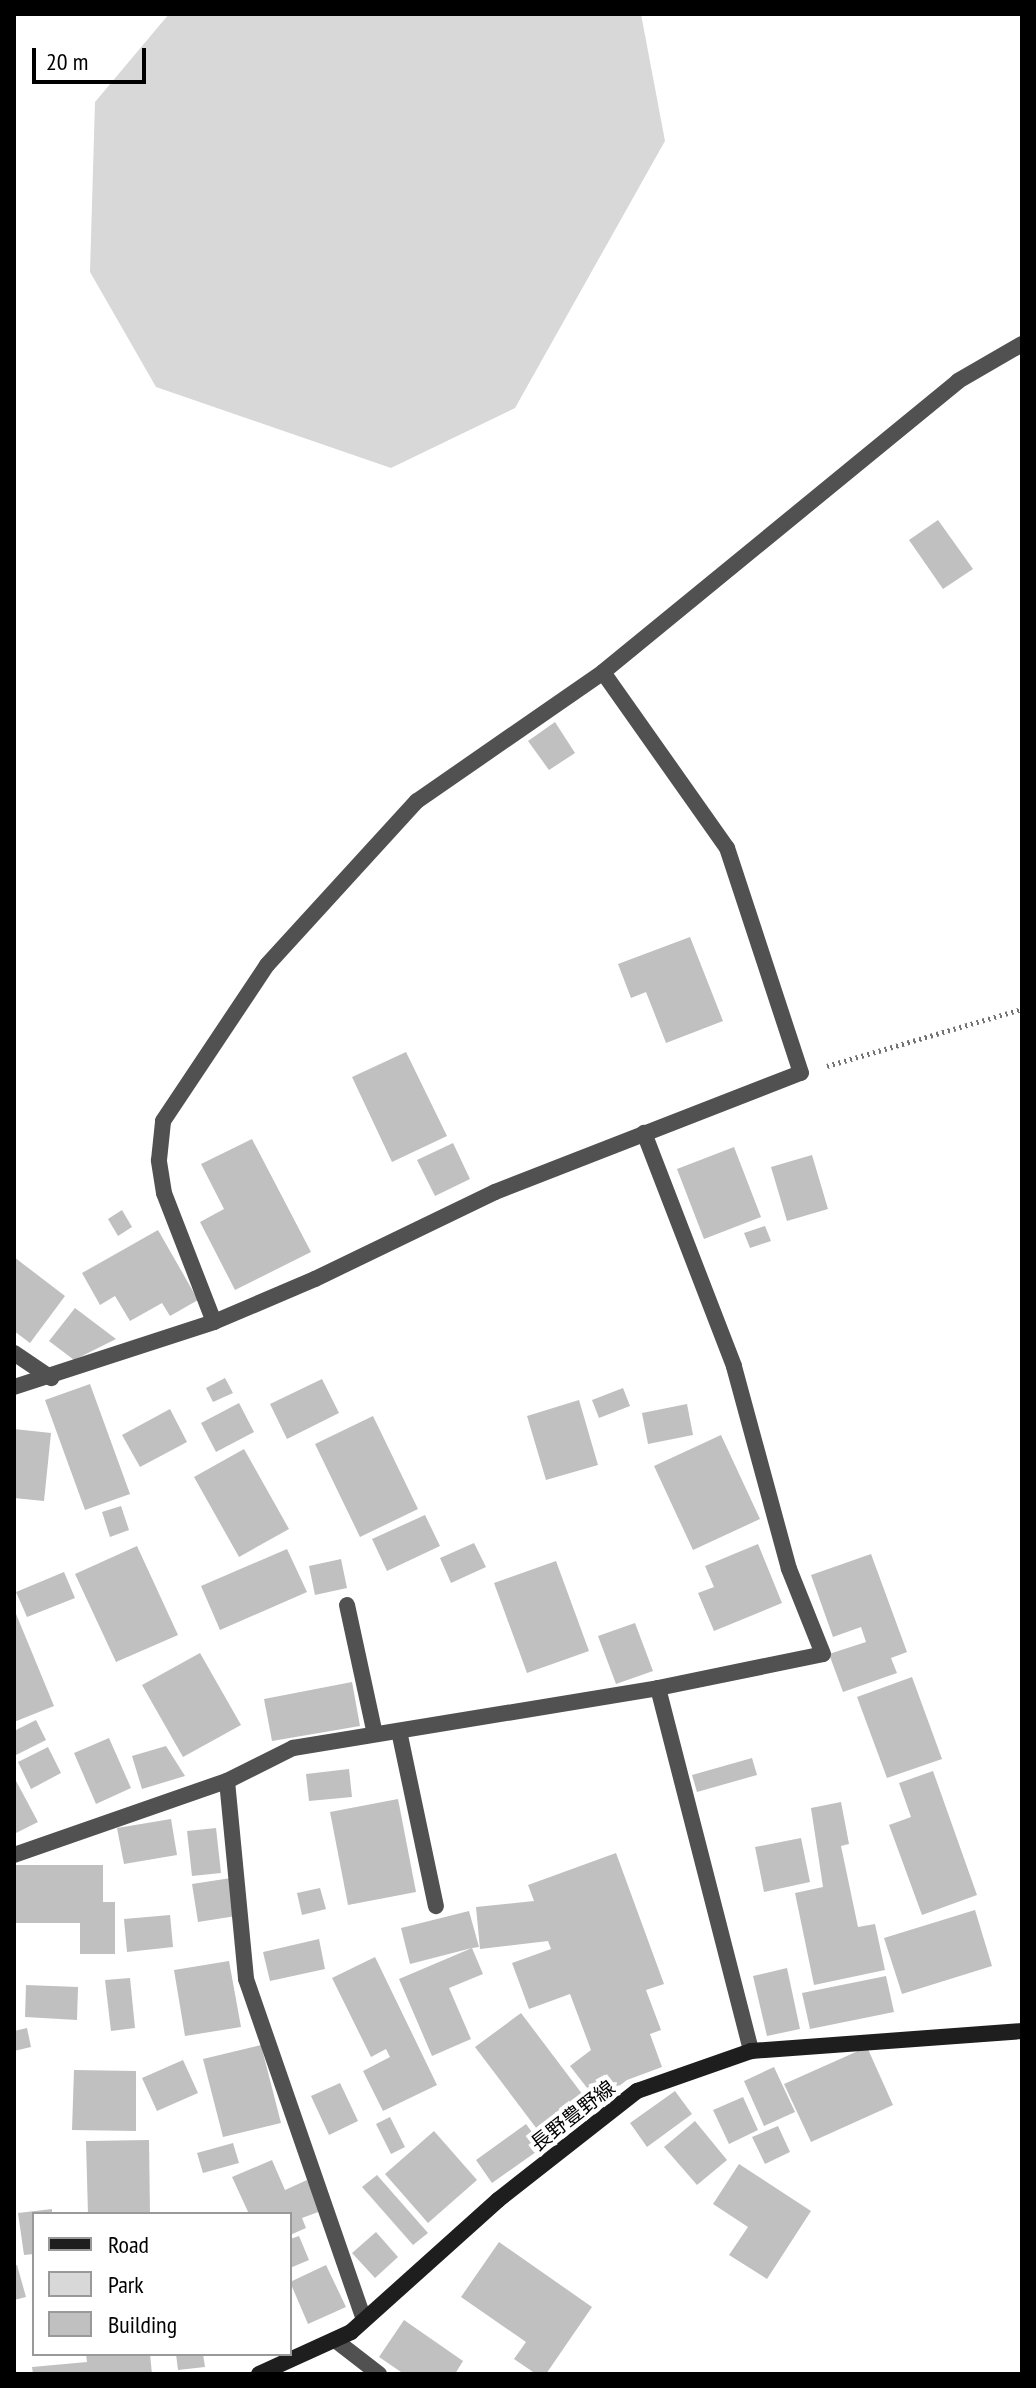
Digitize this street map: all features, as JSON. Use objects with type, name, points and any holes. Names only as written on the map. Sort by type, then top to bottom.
[{"type":"main road","name":"長野豊野線","points":[[259,2374],[335,2340],[364,2319],[498,2200],[637,2091],[751,2051],[1022,2031]]},
{"type":"street","points":[[214,1322],[164,1193],[159,1160],[163,1121],[267,965],[417,801],[603,672],[958,381],[1022,344]]},
{"type":"street","points":[[14,1387],[51,1378],[214,1322],[315,1279],[445,1214],[801,1073],[727,848],[603,672]]},
{"type":"street","points":[[14,1855],[227,1781],[293,1748],[658,1688],[823,1654],[789,1569],[734,1366],[644,1133]]},
{"type":"street","points":[[14,1353],[51,1378]]},
{"type":"street","points":[[347,1605],[375,1734]]},
{"type":"street","points":[[658,1688],[751,2051]]},
{"type":"street","points":[[399,1731],[436,1906]]},
{"type":"street","points":[[227,1781],[246,1979],[364,2319]]},
{"type":"street","points":[[335,2340],[379,2374]]},
{"type":"path","points":[[801,1073],[1022,1009]]},
{"type":"green space","points":[[169,14],[641,14],[665,141],[515,408],[391,468],[156,387],[90,272],[95,102]]},
{"type":"building","points":[[938,520],[973,569],[943,589],[909,540]]},
{"type":"building","points":[[555,722],[575,753],[549,770],[528,741]]},
{"type":"building","points":[[690,937],[723,1021],[666,1043],[646,992],[631,998],[618,964]]},
{"type":"building","points":[[406,1052],[447,1136],[392,1162],[352,1077]]},
{"type":"building","points":[[252,1139],[311,1252],[235,1290],[200,1222],[224,1209],[201,1164]]},
{"type":"building","points":[[453,1143],[470,1179],[435,1196],[417,1160]]},
{"type":"building","points":[[734,1147],[761,1217],[704,1239],[677,1169]]},
{"type":"building","points":[[812,1155],[828,1209],[787,1221],[771,1167]]},
{"type":"building","points":[[122,1210],[132,1227],[118,1236],[108,1219]]},
{"type":"building","points":[[765,1226],[771,1241],[750,1248],[744,1233]]},
{"type":"building","points":[[158,1230],[198,1300],[170,1316],[162,1303],[130,1321],[115,1296],[100,1305],[82,1273]]},
{"type":"building","points":[[14,1257],[65,1296],[30,1343],[14,1331]]},
{"type":"building","points":[[75,1308],[116,1339],[74,1360],[49,1341]]},
{"type":"building","points":[[225,1378],[233,1393],[213,1402],[206,1388]]},
{"type":"building","points":[[322,1379],[339,1413],[287,1439],[270,1404]]},
{"type":"building","points":[[90,1384],[130,1494],[85,1510],[45,1400]]},
{"type":"building","points":[[623,1388],[630,1406],[599,1418],[592,1400]]},
{"type":"building","points":[[579,1400],[598,1465],[546,1480],[527,1416]]},
{"type":"building","points":[[239,1403],[254,1432],[216,1452],[201,1423]]},
{"type":"building","points":[[687,1404],[693,1435],[648,1444],[642,1413]]},
{"type":"building","points":[[170,1409],[187,1442],[140,1467],[122,1435]]},
{"type":"building","points":[[373,1416],[418,1509],[360,1537],[315,1444]]},
{"type":"building","points":[[14,1429],[51,1433],[44,1501],[14,1498]]},
{"type":"building","points":[[721,1435],[760,1519],[693,1550],[654,1466]]},
{"type":"building","points":[[244,1449],[289,1529],[239,1557],[194,1477]]},
{"type":"building","points":[[121,1506],[129,1530],[110,1537],[102,1512]]},
{"type":"building","points":[[425,1515],[440,1546],[387,1571],[372,1539]]},
{"type":"building","points":[[474,1543],[486,1567],[451,1583],[440,1558]]},
{"type":"building","points":[[758,1544],[782,1603],[714,1631],[698,1593],[714,1587],[705,1566]]},
{"type":"building","points":[[137,1546],[178,1635],[116,1662],[75,1574]]},
{"type":"building","points":[[287,1549],[307,1592],[220,1630],[201,1586]]},
{"type":"building","points":[[871,1554],[907,1652],[891,1658],[897,1673],[843,1692],[829,1654],[866,1642],[861,1627],[833,1637],[811,1575]]},
{"type":"building","points":[[341,1559],[347,1588],[315,1595],[309,1566]]},
{"type":"building","points":[[556,1561],[589,1651],[527,1673],[494,1583]]},
{"type":"building","points":[[64,1572],[75,1598],[27,1617],[16,1592]]},
{"type":"building","points":[[14,1609],[54,1706],[14,1722]]},
{"type":"building","points":[[635,1623],[653,1671],[616,1684],[598,1636]]},
{"type":"building","points":[[200,1653],[241,1725],[183,1757],[142,1685]]},
{"type":"building","points":[[912,1677],[942,1759],[887,1778],[857,1697]]},
{"type":"building","points":[[352,1682],[360,1726],[272,1741],[264,1699]]},
{"type":"building","points":[[36,1720],[46,1740],[14,1756],[14,1731]]},
{"type":"building","points":[[109,1738],[131,1788],[96,1804],[74,1753]]},
{"type":"building","points":[[166,1746],[185,1776],[142,1789],[132,1756]]},
{"type":"building","points":[[48,1747],[61,1773],[31,1789],[18,1762]]},
{"type":"building","points":[[752,1758],[757,1775],[697,1792],[692,1775]]},
{"type":"building","points":[[349,1769],[352,1797],[309,1801],[306,1774]]},
{"type":"building","points":[[933,1771],[977,1895],[922,1915],[889,1825],[911,1817],[899,1783]]},
{"type":"building","points":[[14,1777],[38,1822],[14,1834]]},
{"type":"building","points":[[398,1799],[416,1892],[348,1905],[330,1812]]},
{"type":"building","points":[[841,1802],[849,1844],[841,1846],[858,1927],[875,1924],[885,1970],[814,1985],[795,1893],[823,1887],[811,1808]]},
{"type":"building","points":[[171,1819],[177,1855],[124,1864],[117,1828]]},
{"type":"building","points":[[216,1828],[221,1873],[192,1876],[187,1831]]},
{"type":"building","points":[[801,1838],[810,1882],[764,1892],[755,1847]]},
{"type":"building","points":[[616,1853],[664,1984],[646,1990],[661,2030],[650,2034],[662,2067],[627,2080],[598,2102],[570,2066],[591,2050],[570,1994],[529,2009],[512,1963],[551,1949],[548,1941],[480,1949],[476,1907],[534,1901],[528,1885]]},
{"type":"building","points":[[14,1865],[103,1865],[103,1902],[115,1902],[115,1954],[80,1954],[80,1923],[14,1923]]},
{"type":"building","points":[[231,1878],[236,1916],[198,1922],[192,1884]]},
{"type":"building","points":[[320,1888],[326,1909],[302,1915],[297,1893]]},
{"type":"building","points":[[975,1910],[992,1966],[902,1994],[884,1938]]},
{"type":"building","points":[[469,1911],[479,1947],[410,1964],[401,1928]]},
{"type":"building","points":[[170,1915],[173,1947],[127,1952],[124,1919]]},
{"type":"building","points":[[319,1939],[325,1969],[270,1981],[263,1952]]},
{"type":"building","points":[[472,1948],[483,1974],[449,1988],[471,2039],[432,2056],[399,1979]]},
{"type":"building","points":[[375,1957],[437,2085],[383,2111],[363,2071],[390,2057],[386,2049],[371,2057],[332,1978]]},
{"type":"building","points":[[229,1961],[241,2027],[185,2036],[174,1970]]},
{"type":"building","points":[[787,1968],[800,2029],[767,2036],[753,1976]]},
{"type":"building","points":[[886,1976],[894,2012],[810,2029],[802,1993]]},
{"type":"building","points":[[130,1978],[135,2028],[111,2031],[105,1980]]},
{"type":"building","points":[[26,1985],[78,1987],[77,2020],[25,2017]]},
{"type":"building","points":[[521,2013],[592,2107],[546,2141],[475,2047]]},
{"type":"building","points":[[27,2028],[31,2047],[14,2051],[14,2031]]},
{"type":"building","points":[[261,2045],[281,2123],[223,2137],[203,2059]]},
{"type":"building","points":[[867,2047],[893,2105],[811,2142],[784,2084]]},
{"type":"building","points":[[183,2060],[198,2093],[157,2111],[142,2078]]},
{"type":"building","points":[[774,2067],[795,2112],[764,2126],[744,2081]]},
{"type":"building","points":[[74,2070],[136,2071],[136,2131],[72,2130]]},
{"type":"building","points":[[340,2083],[358,2121],[329,2135],[311,2096]]},
{"type":"building","points":[[675,2091],[692,2114],[647,2147],[630,2123]]},
{"type":"building","points":[[743,2097],[758,2130],[729,2144],[713,2110]]},
{"type":"building","points":[[390,2117],[405,2147],[391,2154],[376,2124]]},
{"type":"building","points":[[695,2121],[727,2160],[697,2185],[664,2147]]},
{"type":"building","points":[[526,2124],[543,2147],[492,2183],[476,2160]]},
{"type":"building","points":[[778,2126],[790,2152],[765,2164],[752,2137]]},
{"type":"building","points":[[434,2131],[477,2180],[428,2223],[385,2174]]},
{"type":"building","points":[[149,2140],[150,2212],[88,2212],[86,2141]]},
{"type":"building","points":[[233,2143],[239,2163],[203,2173],[197,2153]]},
{"type":"building","points":[[272,2160],[285,2190],[307,2180],[321,2211],[302,2218],[306,2228],[292,2234],[292,2212],[248,2212],[232,2177]]},
{"type":"building","points":[[739,2164],[811,2211],[767,2279],[729,2255],[748,2227],[713,2204]]},
{"type":"building","points":[[377,2175],[428,2233],[413,2245],[362,2187]]},
{"type":"building","points":[[52,2209],[52,2212],[32,2212],[32,2254],[24,2255],[18,2213]]},
{"type":"building","points":[[376,2232],[398,2257],[375,2278],[352,2253]]},
{"type":"building","points":[[299,2236],[309,2260],[292,2267],[292,2238]]},
{"type":"building","points":[[499,2242],[592,2307],[546,2374],[536,2374],[514,2359],[526,2342],[461,2297]]},
{"type":"building","points":[[17,2265],[26,2297],[14,2300],[14,2266]]},
{"type":"building","points":[[326,2265],[346,2307],[308,2324],[292,2281]]},
{"type":"building","points":[[404,2320],[463,2361],[455,2374],[404,2374],[379,2357]]},
{"type":"building","points":[[86,2356],[150,2356],[152,2374],[33,2374],[32,2367],[87,2362]]},
{"type":"building","points":[[176,2356],[203,2356],[205,2367],[178,2370]]}]
